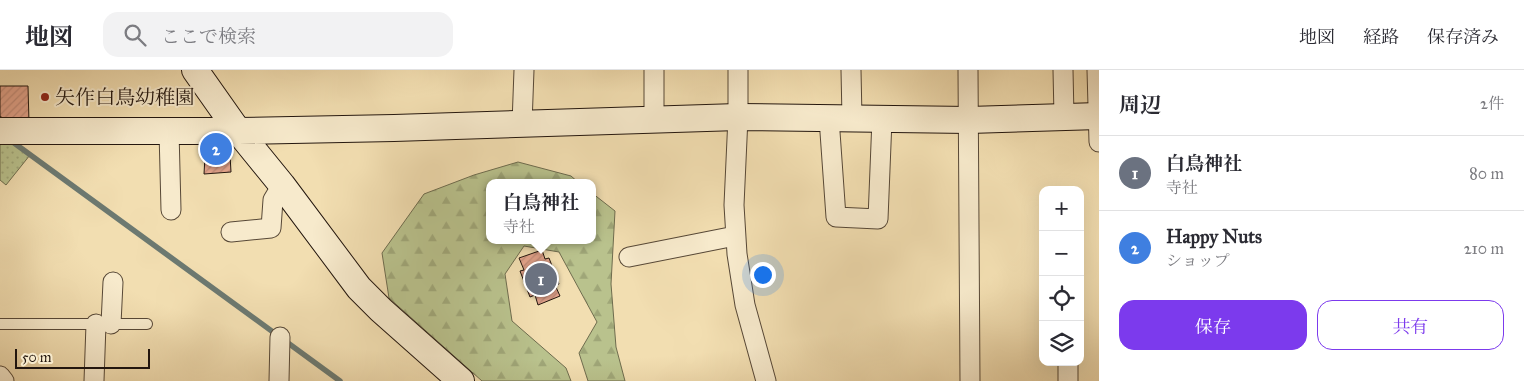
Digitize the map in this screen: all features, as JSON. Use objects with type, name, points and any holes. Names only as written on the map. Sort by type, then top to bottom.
[{"type":"street","points":[[195,70],[238,131],[359,288],[380,310],[461,381]]},
{"type":"street","points":[[522,124],[524,70]]},
{"type":"street","points":[[654,70],[654,120]]},
{"type":"street","points":[[738,70],[734,206],[735,236],[746,305],[766,381]]},
{"type":"street","points":[[851,70],[840,118],[836,217],[878,219],[882,119]]},
{"type":"street","points":[[968,70],[970,381]]},
{"type":"street","points":[[1063,70],[1064,116]]},
{"type":"street","points":[[1097,70],[1099,142]]},
{"type":"street","points":[[8,131],[238,131],[738,117],[969,120],[1098,116]]},
{"type":"street","points":[[169,130],[171,210]]},
{"type":"street","points":[[231,232],[271,228],[273,200],[282,186]]},
{"type":"street","points":[[629,257],[735,236]]},
{"type":"street","points":[[94,381],[103,324],[114,282]]},
{"type":"street","points":[[279,381],[280,337]]},
{"type":"street","points":[[1068,366],[1068,381]]},
{"type":"street","points":[[0,376],[4,381]]},
{"type":"lane","points":[[0,324],[147,324]]},
{"type":"green space","points":[[8,140],[30,155],[6,185],[0,180],[0,142]]},
{"type":"green space","points":[[518,162],[571,176],[574,179],[486,179],[486,244],[596,244],[596,196],[615,211],[611,284],[616,347],[625,381],[588,381],[579,353],[597,322],[559,252],[524,246],[505,274],[512,321],[566,368],[571,381],[482,381],[389,298],[382,253],[424,194],[474,175]]},
{"type":"building","points":[[0,86],[28,86],[29,123],[9,123],[0,116]]},
{"type":"building","points":[[229,138],[231,172],[204,174],[206,139]]},
{"type":"building","points":[[542,250],[545,259],[549,258],[559,284],[555,285],[560,296],[538,305],[535,295],[530,297],[520,271],[524,270],[519,258]]},
{"type":"waterway","points":[[10,140],[340,381]]},
{"type":"place","name":"矢作白鳥幼稚園","points":[[45,97]]},
{"type":"place","name":"Happy Nuts","points":[[216,149]]},
{"type":"place","name":"白鳥神社","points":[[541,279]]}]
